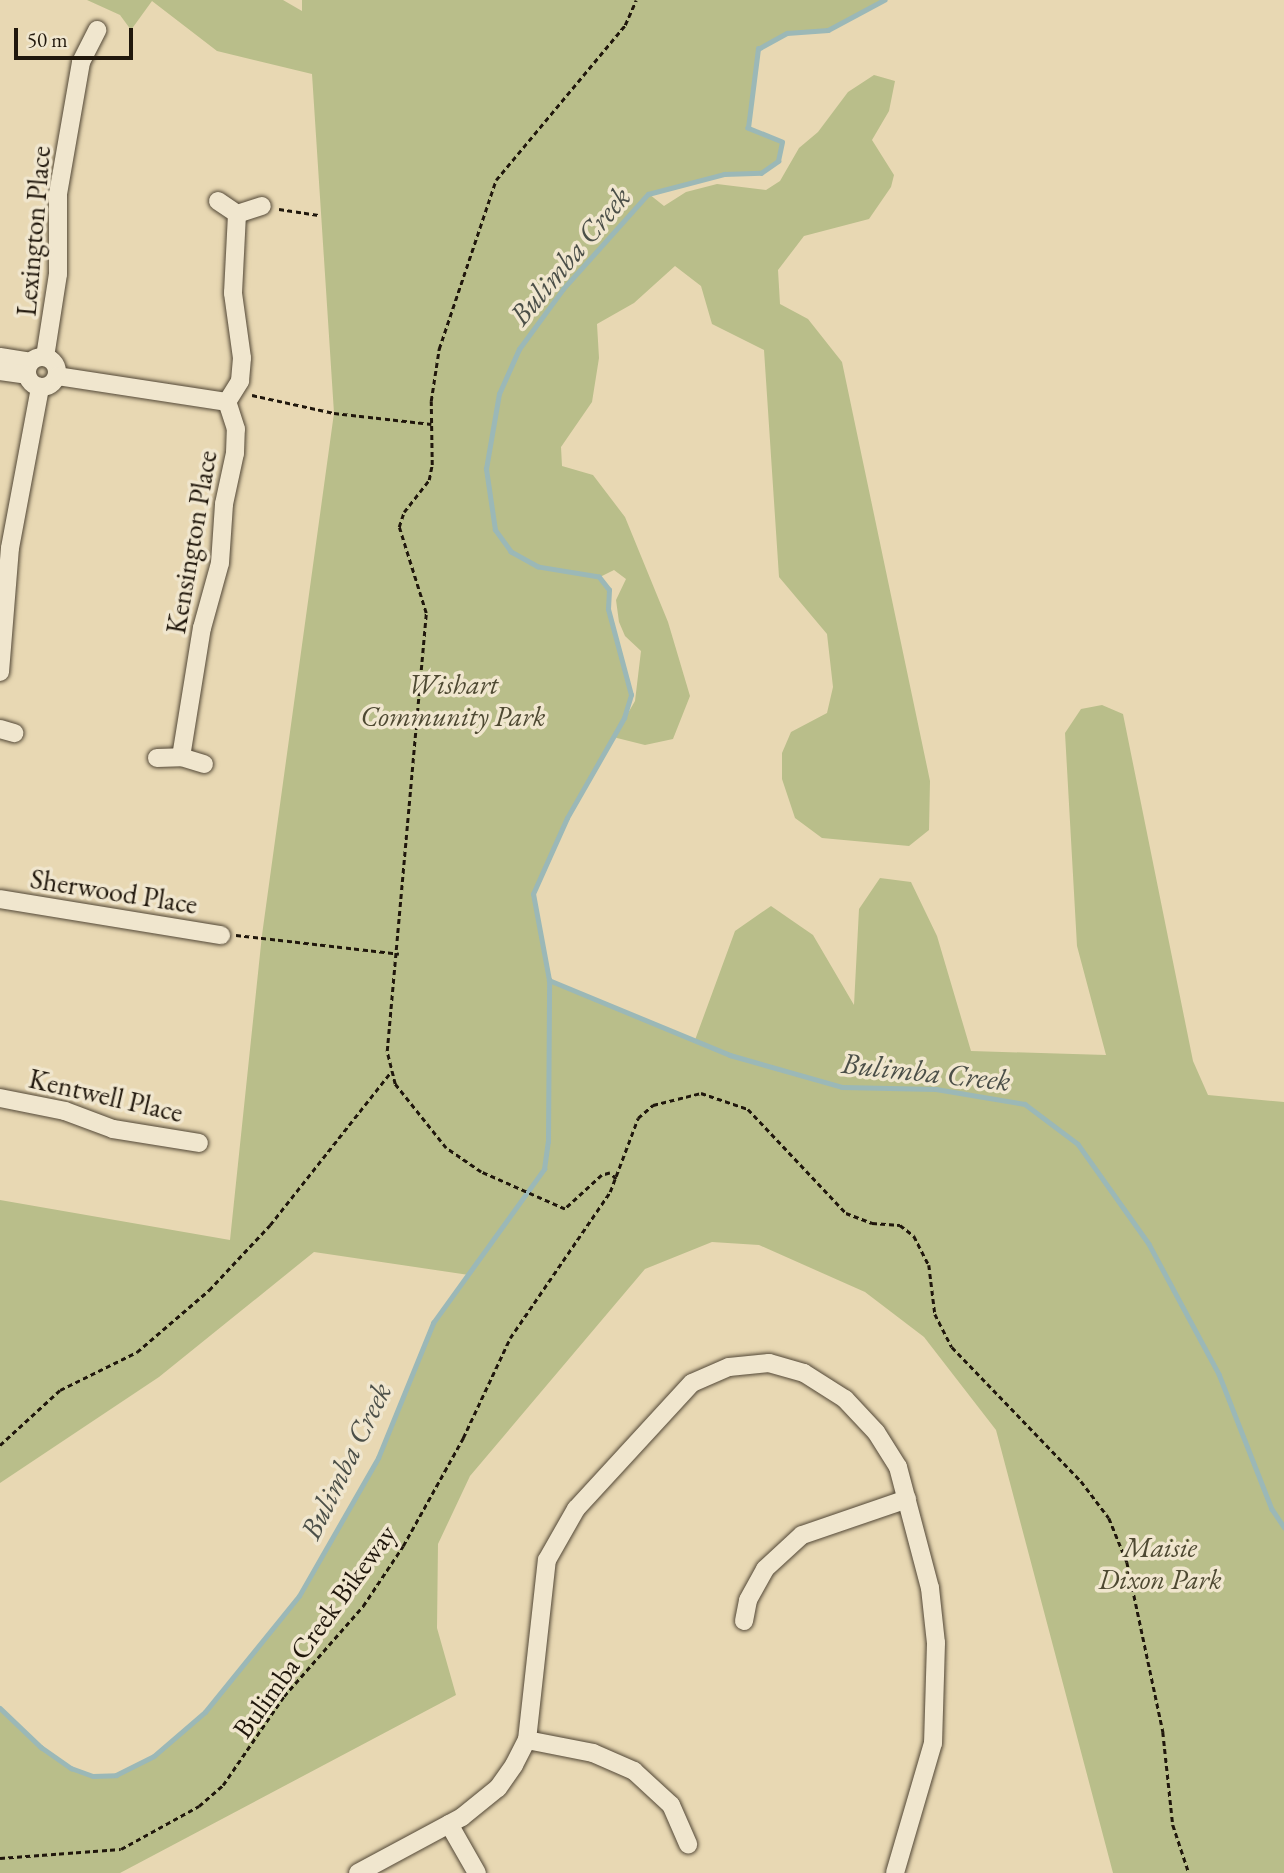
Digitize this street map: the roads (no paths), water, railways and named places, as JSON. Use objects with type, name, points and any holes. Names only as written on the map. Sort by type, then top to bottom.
[{"type":"street","name":"Lexington Place","points":[[0,672],[10,548],[36,371],[58,274],[58,194],[81,62],[97,30]]},
{"type":"street","points":[[218,201],[237,214],[262,206]]},
{"type":"street","name":"Kensington Place","points":[[181,757],[202,628],[220,563],[224,504],[235,453],[236,429],[230,396],[240,381],[242,358],[233,292],[237,214]]},
{"type":"street","points":[[0,357],[36,371],[54,383],[57,376],[230,396]]},
{"type":"street","points":[[0,371],[36,371]]},
{"type":"street","points":[[157,758],[181,757],[204,764]]},
{"type":"street","name":"Sherwood Place","points":[[0,900],[220,934]]},
{"type":"street","name":"Kentwell Place","points":[[0,1098],[65,1111],[113,1129],[199,1143]]},
{"type":"street","points":[[358,1873],[449,1824],[498,1788],[527,1740],[541,1591],[552,1551],[576,1509],[692,1383],[729,1367],[756,1365],[804,1373],[845,1399],[876,1432],[898,1467],[907,1499],[930,1588],[937,1694],[922,1790],[895,1873]]},
{"type":"street","points":[[744,1620],[748,1600],[765,1569],[792,1543],[826,1524],[907,1499]]},
{"type":"street","points":[[527,1740],[593,1753],[634,1770],[671,1805],[688,1844]]},
{"type":"street","points":[[449,1824],[477,1873]]},
{"type":"waterway","name":"Bulimba Creek","points":[[0,1708],[41,1747],[71,1768],[93,1776],[116,1775],[154,1756],[205,1712],[299,1596],[378,1458],[433,1323],[544,1169],[548,1142],[549,980],[533,894],[567,818],[624,718],[631,695],[608,609],[609,590],[599,577],[538,567],[511,552],[495,530],[486,469],[499,394],[519,349],[563,289],[648,194],[724,174],[761,173],[778,161],[782,142],[748,128],[758,49],[787,33],[828,30],[884,0]]},
{"type":"waterway","name":"Bulimba Creek","points":[[549,980],[730,1055],[842,1087],[936,1089],[1025,1104],[1078,1144],[1149,1244],[1219,1374],[1272,1509],[1284,1527]]},
{"type":"park label","name":"Wishart Community Park","points":[[453,700]]},
{"type":"park label","name":"Maisie Dixon Park","points":[[1160,1563]]}]
